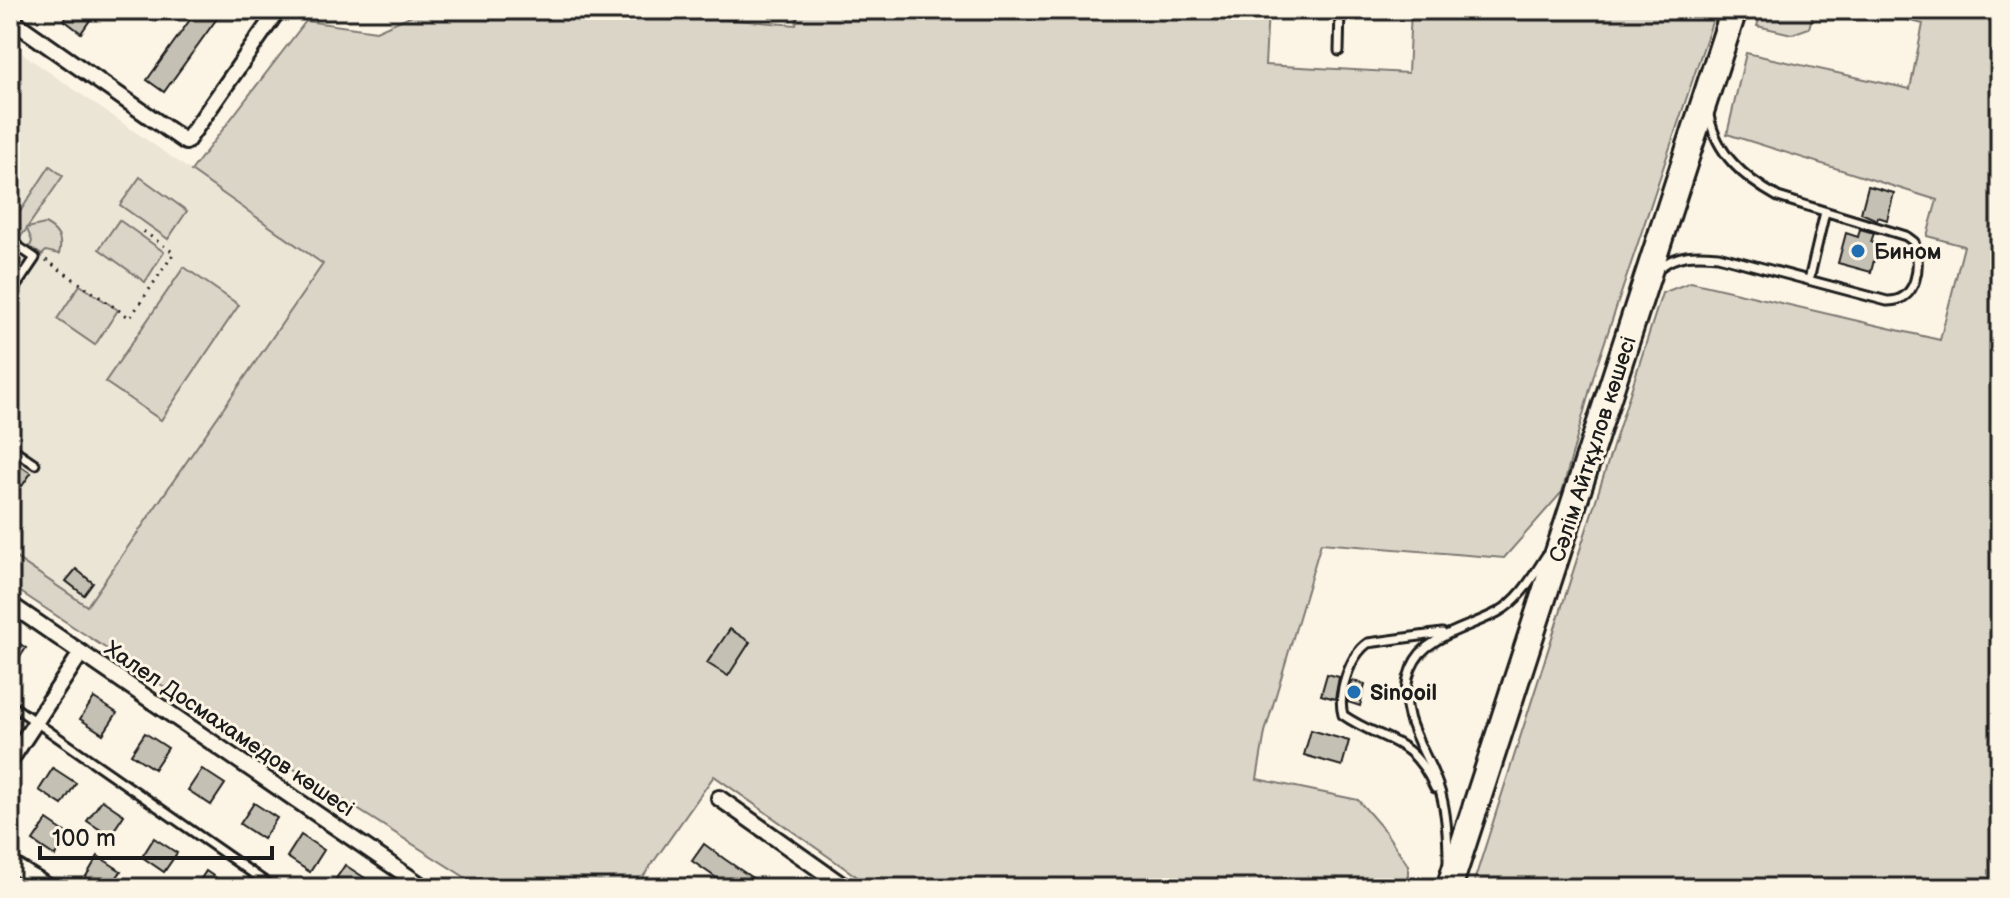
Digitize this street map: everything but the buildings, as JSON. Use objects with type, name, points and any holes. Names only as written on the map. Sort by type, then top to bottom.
[{"type":"highway","name":"Сәлім Айтқұлов көшесі","points":[[1447,888],[1734,10]]},
{"type":"street","points":[[17,17],[186,142],[278,10]]},
{"type":"street","name":"Халел Досмахамедов көшесі","points":[[10,604],[425,888]]},
{"type":"street","points":[[10,761],[81,653]]},
{"type":"street","points":[[719,798],[846,888]]},
{"type":"street","points":[[10,863],[50,888]]},
{"type":"lane","points":[[724,10],[779,10]]},
{"type":"lane","points":[[1339,51],[1340,10]]},
{"type":"lane","points":[[1645,285],[1665,263],[1692,254],[1718,256],[1887,301],[1903,299],[1910,294],[1913,286],[1917,259],[1914,242],[1906,236],[1778,197],[1752,181],[1723,151],[1709,117],[1712,79]]},
{"type":"lane","points":[[1809,280],[1825,212]]},
{"type":"lane","points":[[10,241],[35,258],[10,295]]},
{"type":"lane","points":[[10,447],[35,464]]},
{"type":"lane","points":[[1448,825],[1429,775],[1419,761],[1396,740],[1343,715],[1341,701],[1354,656],[1368,643],[1452,630],[1501,611],[1519,595],[1566,528]]},
{"type":"lane","points":[[1447,888],[1448,825],[1433,769],[1408,720],[1405,694],[1411,667],[1422,651],[1452,630]]},
{"type":"lane","points":[[10,704],[274,888]]},
{"type":"path","points":[[35,258],[45,259],[130,318],[174,253],[143,231]]},
{"type":"path","points":[[10,884],[16,888]]},
{"type":"shaded area","points":[[424,10],[663,10],[663,14],[796,25],[798,10],[1268,10],[1265,65],[1408,73],[1411,10],[1716,10],[1595,371],[1562,492],[1504,558],[1321,543],[1265,732],[1257,779],[1358,800],[1408,865],[1408,888],[873,888],[714,776],[635,888],[482,888],[166,688],[10,585],[10,554],[87,606],[323,264],[191,171],[306,21],[376,31]]},
{"type":"shaded area","points":[[1762,10],[1814,10],[1809,28],[1792,34],[1757,26]]},
{"type":"shaded area","points":[[1868,10],[2000,10],[2000,888],[1472,888],[1662,293],[1691,282],[1940,340],[1964,246],[1927,236],[1937,200],[1727,134],[1746,53],[1910,89],[1923,24]]},
{"type":"shaded area","points":[[10,45],[324,263],[86,607],[10,554]]},
{"type":"shaded area","points":[[50,166],[63,176],[27,228],[45,224],[58,236],[60,249],[59,254],[46,251],[42,255],[30,247],[32,241],[27,229],[19,238],[10,233],[10,227]]},
{"type":"shaded area","points":[[140,177],[187,211],[168,239],[120,205]]},
{"type":"shaded area","points":[[119,220],[164,252],[145,282],[99,249]]},
{"type":"shaded area","points":[[184,267],[239,305],[161,420],[105,382]]},
{"type":"shaded area","points":[[80,285],[118,310],[95,345],[57,319]]},
{"type":"place","name":"Бином","points":[[1858,251]]},
{"type":"place","name":"Sinooil","points":[[1354,692]]}]
